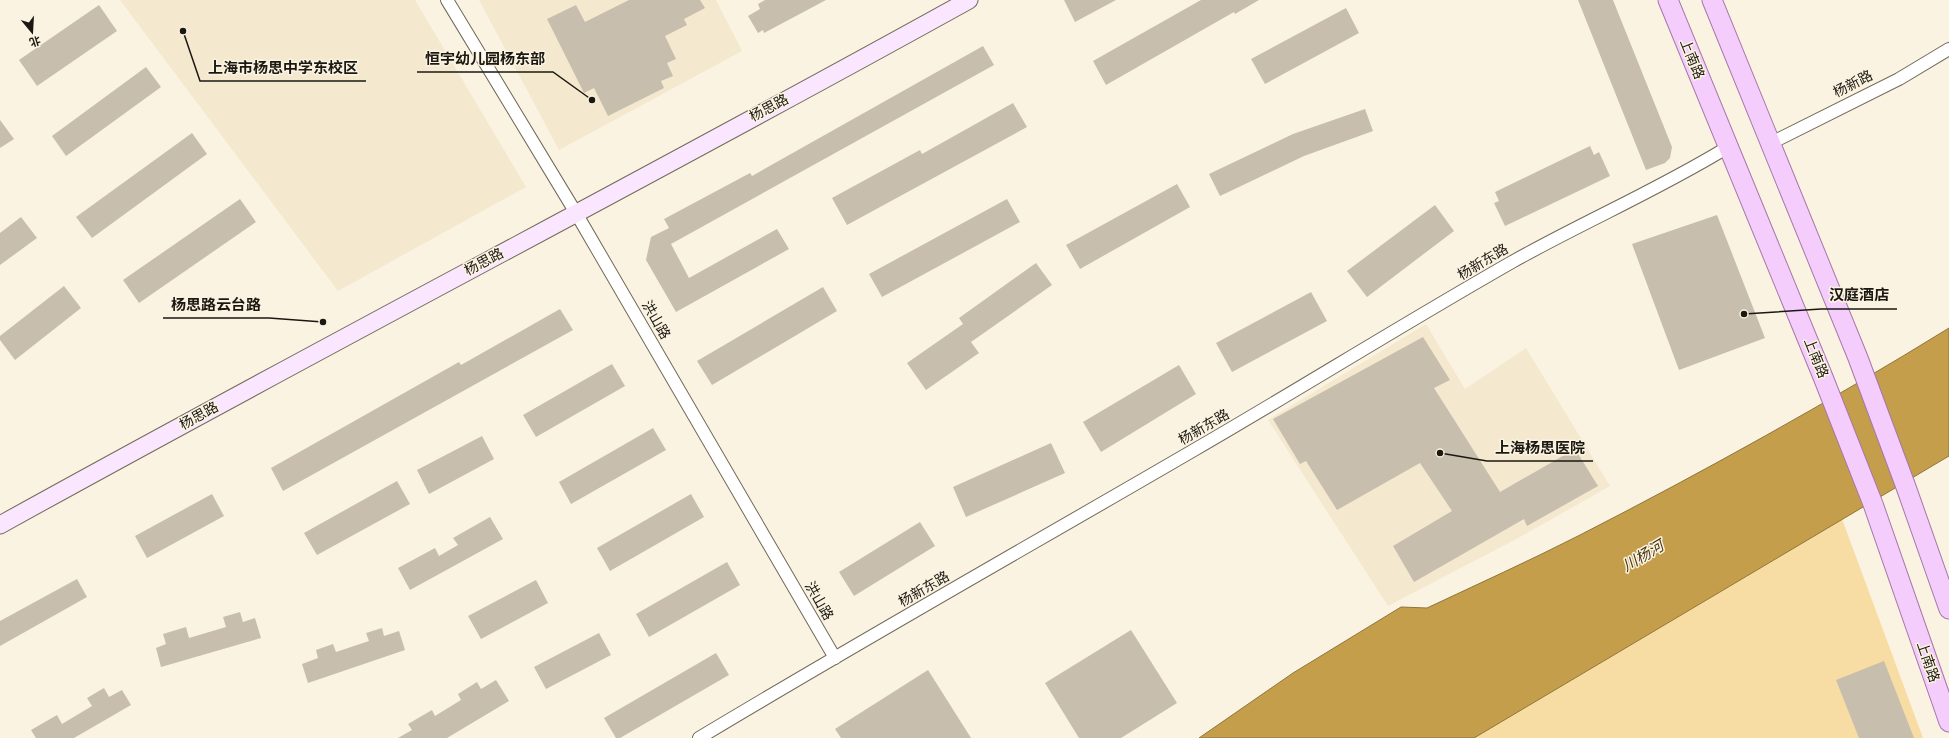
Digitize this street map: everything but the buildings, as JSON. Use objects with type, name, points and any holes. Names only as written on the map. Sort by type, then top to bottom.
[{"type":"main road","name":"上南路","points":[[1668,0],[1823,377],[1873,504],[1949,722]]},
{"type":"main road","points":[[1712,0],[1858,358],[1949,609]]},
{"type":"street","name":"洪山路","points":[[448,0],[576,213],[835,658]]},
{"type":"street","name":"杨思路","points":[[0,525],[331,343],[576,213],[969,0]]},
{"type":"street","name":"杨新路","points":[[1770,144],[1899,79],[1949,49]]},
{"type":"street","name":"杨新东路","points":[[699,738],[1197,449],[1509,264],[1585,222],[1695,167],[1728,147]]},
{"type":"shaded area","points":[[120,0],[415,0],[526,187],[338,291]]},
{"type":"shaded area","points":[[479,0],[716,0],[742,51],[559,150]]},
{"type":"shaded area","points":[[1426,324],[1465,389],[1526,348],[1610,486],[1522,536],[1388,606],[1268,420]]},
{"type":"shaded area","points":[[1842,519],[1923,738],[1474,738]]},
{"type":"water","name":"川杨河","points":[[1949,328],[1949,456],[1474,738],[1199,738],[1293,673],[1401,607],[1427,608],[1580,535],[1674,486],[1766,435],[1858,383]]},
{"type":"place","name":"上海市杨思中学东校区","points":[[183,31]]},
{"type":"place","name":"恒宇幼儿园杨东部","points":[[592,100]]},
{"type":"place","name":"汉庭酒店","points":[[1744,314]]},
{"type":"place","name":"杨思路云台路","points":[[323,322]]},
{"type":"place","name":"上海杨思医院","points":[[1440,453]]}]
